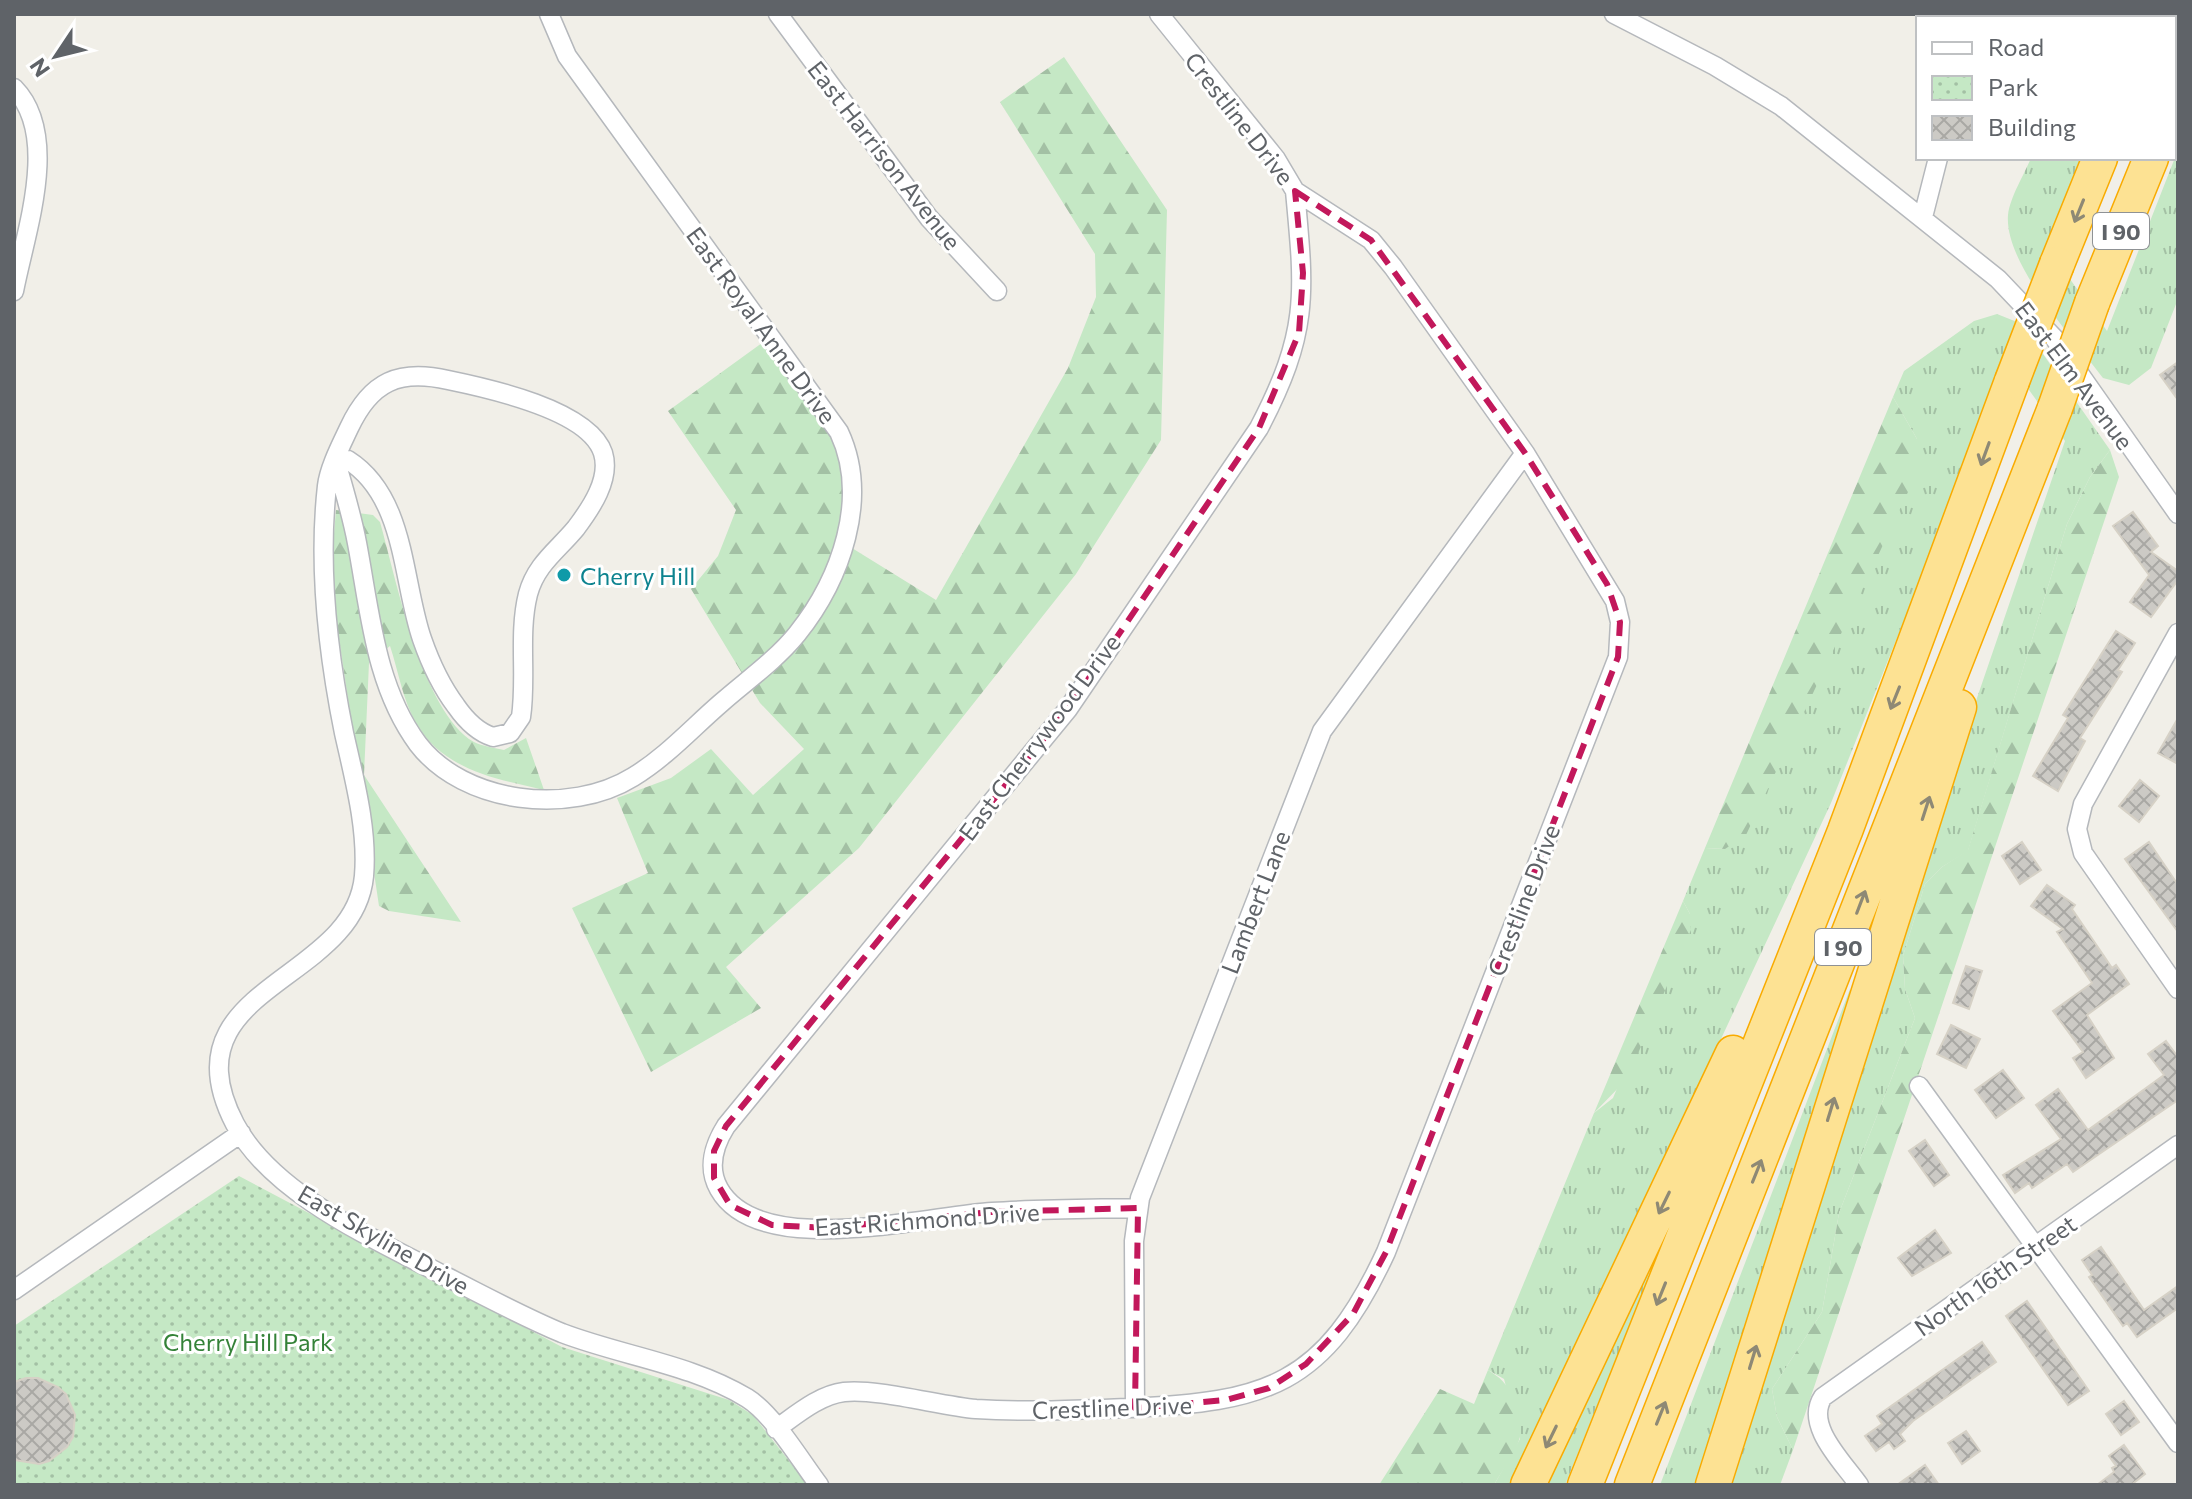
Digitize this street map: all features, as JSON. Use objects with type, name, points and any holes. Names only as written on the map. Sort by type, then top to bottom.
[{"type":"highway","name":"I 90","points":[[1585,1485],[1845,831],[2012,381],[2099,160]]},
{"type":"highway","name":"I 90","points":[[1632,1485],[2150,160]]},
{"type":"highway","name":"I 90","points":[[1713,1485],[1995,596],[2030,469]]},
{"type":"highway","points":[[1528,1485],[1738,1042],[1845,831]]},
{"type":"street","name":"East Royal Anne Drive","points":[[336,462],[349,506],[380,663],[398,709],[418,743],[448,772],[497,794],[545,800],[579,795],[632,778],[761,669],[796,636],[817,606],[840,555],[849,524],[853,481],[845,447],[804,380],[567,56],[549,14]]},
{"type":"street","name":"East Harrison Avenue","points":[[778,14],[929,218],[997,291]]},
{"type":"street","name":"Crestline Drive","points":[[776,1429],[808,1407],[845,1392],[975,1409],[1052,1411],[1226,1400],[1260,1392],[1287,1378],[1338,1334],[1353,1314],[1386,1252],[1618,657],[1620,622],[1615,601],[1525,453],[1371,240],[1295,191],[1276,159],[1159,14]]},
{"type":"street","name":"East Elm Avenue","points":[[1614,14],[1715,66],[1781,106],[1998,279],[2043,324],[2178,514]]},
{"type":"street","points":[[14,88],[36,126],[39,158],[14,291]]},
{"type":"street","points":[[1923,217],[1937,160]]},
{"type":"street","name":"East Cherrywood Drive","points":[[725,1198],[714,1178],[712,1164],[726,1126],[1068,709],[1259,428],[1281,385],[1299,333],[1303,273],[1295,191]]},
{"type":"street","name":"East Skyline Drive","points":[[336,462],[348,460],[356,465],[388,509],[422,639],[450,698],[485,734],[493,737],[510,733],[521,717],[528,595],[549,554],[573,531],[594,503],[603,481],[603,454],[594,440],[563,416],[495,390],[426,375],[396,377],[376,389],[362,405],[327,480],[325,580],[332,662],[364,844],[364,878],[356,907],[324,945],[224,1030],[219,1059],[221,1090],[241,1133],[269,1167],[290,1185],[390,1247],[563,1333],[725,1386],[756,1404],[819,1485]]},
{"type":"street","name":"Lambert Lane","points":[[1135,1408],[1134,1241],[1138,1208],[1182,1086],[1322,731],[1525,453]]},
{"type":"street","points":[[2178,633],[2083,804],[2077,829],[2083,853],[2178,989]]},
{"type":"street","points":[[1919,1086],[2178,1443]]},
{"type":"street","points":[[14,1290],[241,1133]]},
{"type":"street","name":"North 16th Street","points":[[1859,1485],[1818,1424],[1816,1410],[1823,1397],[2178,1145]]},
{"type":"street","name":"East Richmond Drive","points":[[725,1198],[742,1214],[763,1223],[805,1228],[990,1212],[1138,1208]]},
{"type":"highlighted area","points":[[1295,191],[1371,240],[1525,453],[1607,584],[1620,622],[1618,657],[1386,1252],[1353,1314],[1306,1364],[1269,1388],[1226,1400],[1135,1408],[1138,1208],[990,1212],[826,1228],[772,1225],[730,1205],[714,1178],[714,1151],[726,1126],[1068,709],[1259,428],[1299,333],[1303,273]]},
{"type":"green space","points":[[1064,57],[1167,210],[1161,440],[1076,574],[859,848],[726,967],[761,1008],[651,1072],[572,908],[648,873],[617,798],[671,778],[711,749],[753,795],[804,749],[760,703],[691,589],[718,556],[736,510],[668,411],[766,340],[817,409],[831,432],[840,456],[846,481],[846,509],[839,540],[936,600],[1068,368],[1096,297],[1095,254],[1000,102]]},
{"type":"green space","points":[[2178,150],[2178,299],[2151,368],[2129,385],[2103,378],[2044,301],[2017,256],[2010,235],[2009,208],[2030,160],[2085,160],[2050,251],[2107,331]]},
{"type":"green space","points":[[1997,314],[2022,324],[2110,450],[2090,477],[2067,524],[1968,851],[1942,867],[1925,884],[1903,956],[1905,989],[1915,1018],[1839,1213],[1822,1312],[1772,1389],[1777,1417],[1793,1450],[1780,1485],[1724,1485],[1915,879],[2065,441],[2008,360],[1831,803],[1513,1485],[1494,1485],[1520,1439],[1504,1379],[1488,1370],[1594,1113],[1613,1098],[1690,914],[1683,901],[1705,848],[1725,849],[1917,439],[1893,397],[1904,371],[1974,321]]},
{"type":"green space","points":[[1893,397],[1917,439],[1916,475],[1746,835],[1725,849],[1705,848]]},
{"type":"green space","points":[[2110,450],[2119,477],[1793,1450],[1777,1417],[1772,1389],[1822,1312],[1839,1213],[1915,1018],[1905,989],[1903,956],[1925,884],[1942,867],[1968,850],[2067,524],[2090,477]]},
{"type":"green space","points":[[336,510],[373,515],[380,522],[414,642],[440,703],[456,726],[474,742],[504,750],[526,738],[544,790],[472,770],[441,752],[427,739],[411,714],[390,646],[369,663],[364,775],[461,922],[389,911],[379,906],[330,579]]},
{"type":"green space","points":[[1683,901],[1690,914],[1691,930],[1627,1079],[1594,1113]]},
{"type":"green space","points":[[1850,989],[1851,1006],[1705,1485],[1660,1485]]},
{"type":"green space","name":"Cherry Hill Park","points":[[239,1176],[562,1347],[729,1400],[753,1415],[808,1485],[14,1485],[14,1326]]},
{"type":"green space","points":[[1650,1260],[1648,1279],[1565,1485],[1541,1485]]},
{"type":"green space","points":[[1488,1370],[1508,1388],[1521,1423],[1518,1443],[1494,1485],[1379,1485],[1440,1389],[1474,1404]]},
{"type":"building","points":[[2178,362],[2178,400],[2160,375]]},
{"type":"building","points":[[2133,512],[2158,546],[2151,552],[2178,571],[2178,580],[2151,617],[2130,602],[2149,575],[2113,526]]},
{"type":"building","points":[[2116,631],[2135,643],[2118,670],[2122,672],[2080,738],[2085,741],[2058,791],[2033,776],[2068,718],[2063,715]]},
{"type":"building","points":[[2178,718],[2178,764],[2158,753]]},
{"type":"building","points":[[2140,780],[2159,796],[2139,822],[2119,806]]},
{"type":"building","points":[[2022,842],[2041,870],[2020,884],[2002,856]]},
{"type":"building","points":[[2149,842],[2178,885],[2178,932],[2125,859]]},
{"type":"building","points":[[2047,885],[2075,905],[2072,909],[2112,968],[2116,965],[2129,984],[2087,1015],[2114,1058],[2086,1078],[2073,1058],[2083,1052],[2053,1011],[2092,983],[2057,932],[2063,929],[2031,906]]},
{"type":"building","points":[[1966,966],[1982,971],[1969,1009],[1953,1003]]},
{"type":"building","points":[[1951,1025],[1980,1039],[1966,1068],[1937,1054]]},
{"type":"building","points":[[2166,1041],[2178,1057],[2178,1100],[2073,1172],[2067,1164],[2032,1188],[2029,1183],[2015,1193],[2003,1175],[2061,1139],[2036,1105],[2058,1089],[2088,1130],[2164,1075],[2148,1054]]},
{"type":"building","points":[[2003,1070],[2024,1098],[1996,1118],[1975,1090]]},
{"type":"building","points":[[1925,1140],[1949,1175],[1934,1186],[1909,1151]]},
{"type":"building","points":[[1935,1230],[1951,1253],[1912,1276],[1898,1258]]},
{"type":"building","points":[[2101,1247],[2144,1310],[2178,1286],[2178,1308],[2137,1337],[2127,1323],[2123,1326],[2089,1277],[2092,1275],[2082,1260]]},
{"type":"building","points":[[2027,1301],[2089,1391],[2068,1405],[2006,1316]]},
{"type":"building","points":[[1982,1342],[1996,1362],[1913,1421],[1900,1434],[1905,1441],[1894,1449],[1889,1442],[1876,1451],[1865,1436],[1882,1424],[1877,1416]]},
{"type":"building","points":[[38,1378],[58,1387],[66,1394],[75,1415],[73,1437],[67,1447],[49,1461],[39,1464],[14,1460],[14,1382]]},
{"type":"building","points":[[2124,1401],[2139,1422],[2121,1435],[2106,1414]]},
{"type":"building","points":[[1966,1431],[1980,1451],[1962,1464],[1948,1443]]},
{"type":"building","points":[[2124,1445],[2145,1474],[2131,1485],[2097,1485],[2114,1472],[2112,1468],[2116,1466],[2109,1456]]},
{"type":"building","points":[[1925,1465],[1939,1485],[1897,1485]]},
{"type":"place","name":"Cherry Hill","points":[[564,575]]}]
